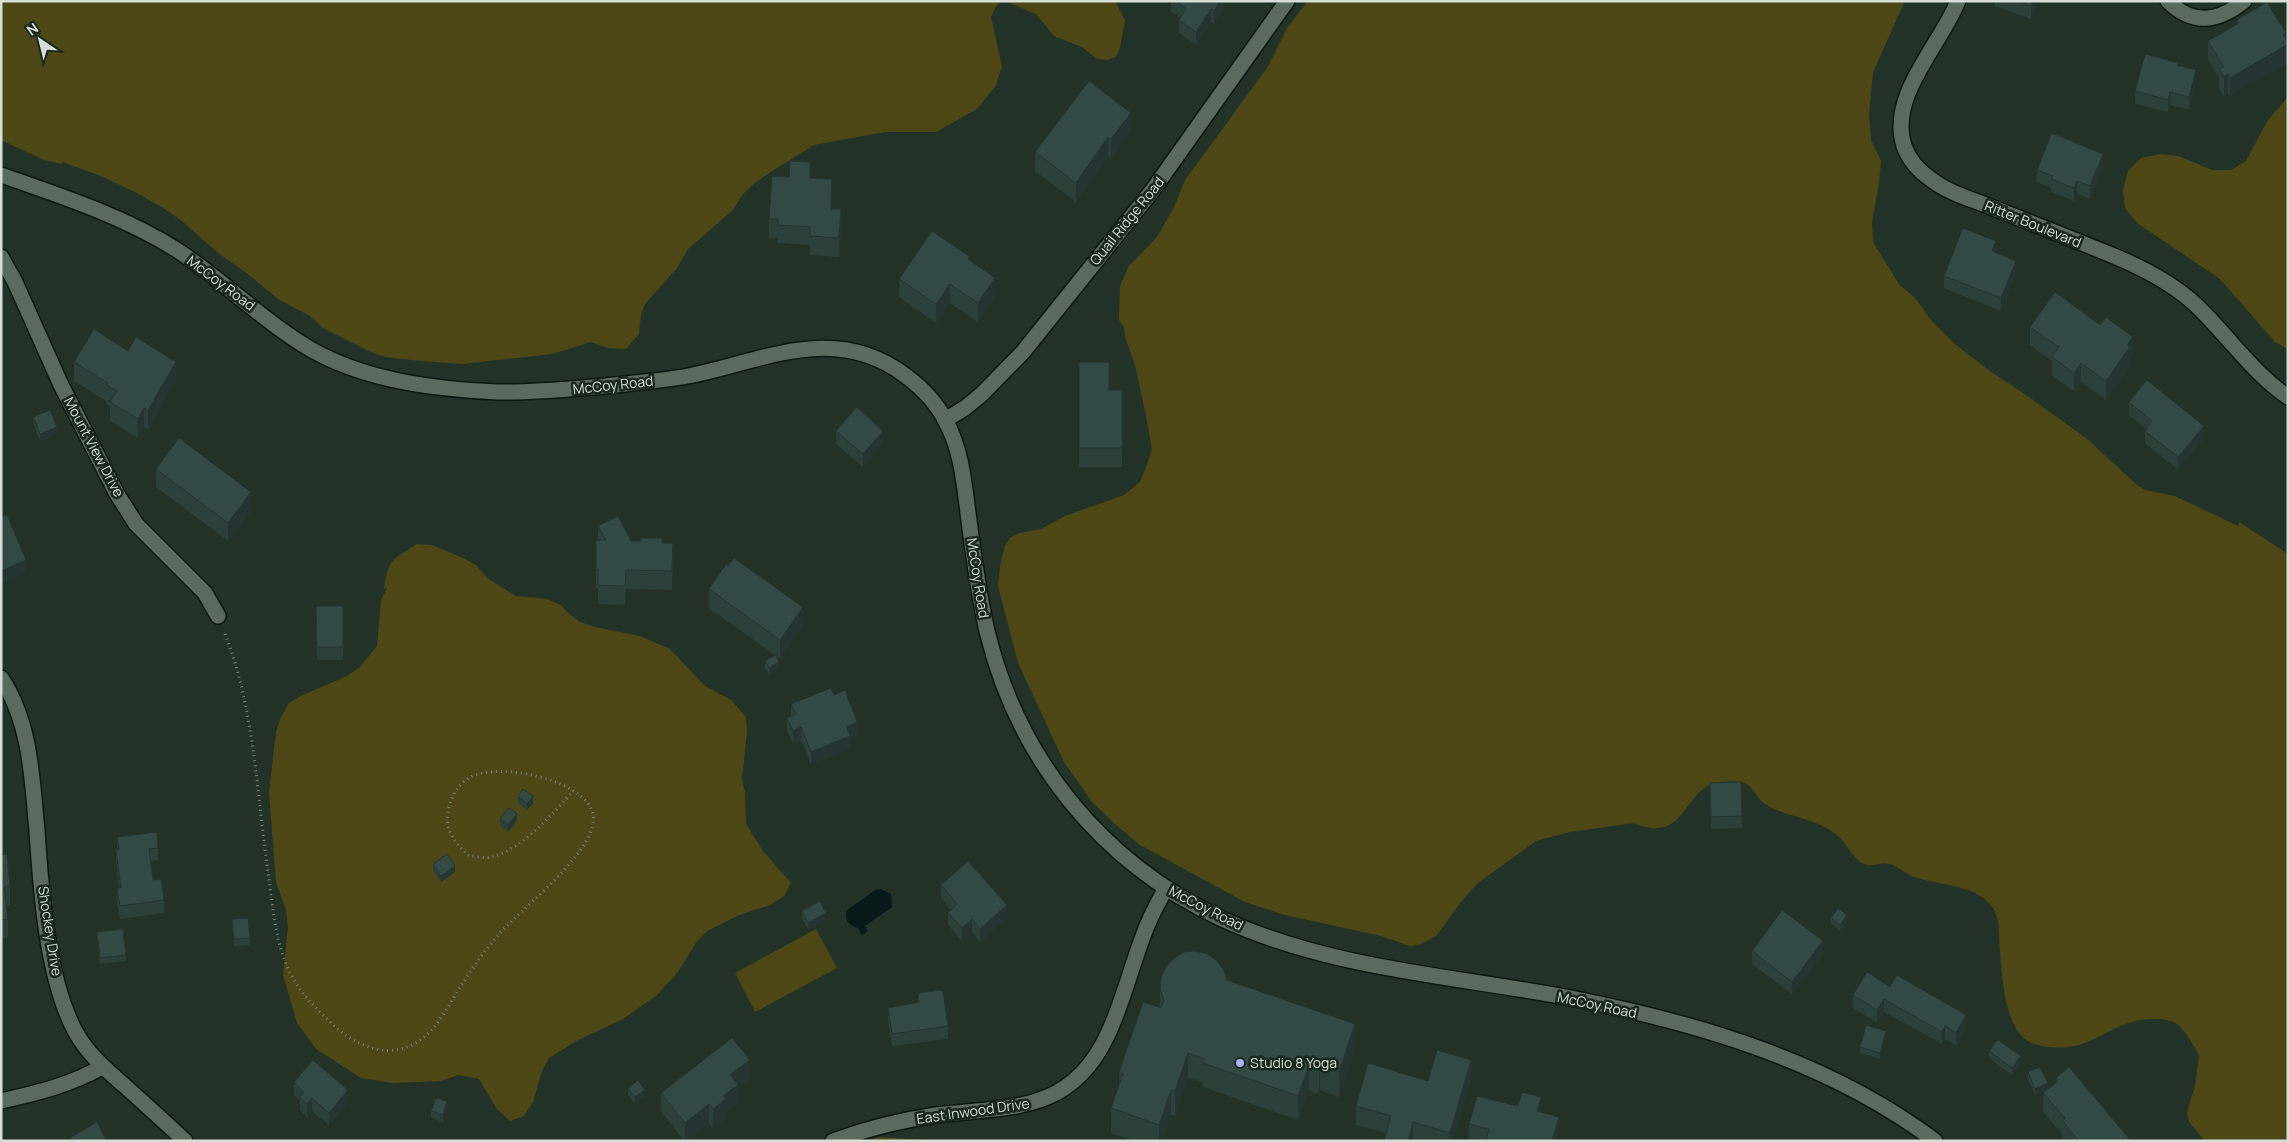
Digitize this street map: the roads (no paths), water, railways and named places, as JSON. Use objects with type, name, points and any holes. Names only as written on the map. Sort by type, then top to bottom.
[{"type":"street","name":"Quail Ridge Road","points":[[945,420],[965,408],[982,394],[1023,352],[1152,191],[1287,1]]},
{"type":"street","name":"Ritter Boulevard","points":[[1958,1],[1936,43],[1913,80],[1904,103],[1900,124],[1904,146],[1916,167],[1933,182],[1963,196],[2113,256],[2171,285],[2197,306],[2272,386],[2288,397]]},
{"type":"street","points":[[2168,1],[2186,15],[2200,18],[2215,18],[2232,11],[2244,1]]},
{"type":"street","name":"McCoy Road","points":[[1,175],[132,225],[174,248],[313,350],[340,363],[395,380],[431,386],[500,392],[556,391],[686,376],[782,352],[824,347],[856,350],[880,359],[906,376],[928,395],[945,420],[956,445],[962,472],[986,629],[1000,676],[1018,721],[1041,763],[1068,800],[1102,836],[1135,866],[1166,888],[1218,917],[1262,935],[1315,952],[1385,968],[1582,1000],[1725,1038],[1771,1053],[1829,1077],[1878,1103],[1935,1141]]},
{"type":"street","name":"Mount View Drive","points":[[1,257],[15,282],[61,386],[117,494],[136,524],[205,593],[218,616]]},
{"type":"street","name":"Shockey Drive","points":[[1,678],[19,711],[26,740],[34,787],[47,927],[55,973],[75,1031],[86,1049],[102,1067],[185,1141]]},
{"type":"street","name":"East Inwood Drive","points":[[833,1141],[892,1124],[934,1115],[1012,1107],[1039,1102],[1065,1088],[1093,1060],[1107,1035],[1142,937],[1166,888]]},
{"type":"street","points":[[1,1101],[60,1087],[83,1078],[102,1067]]},
{"type":"place","name":"Studio 8 Yoga","points":[[1240,1063]]}]
